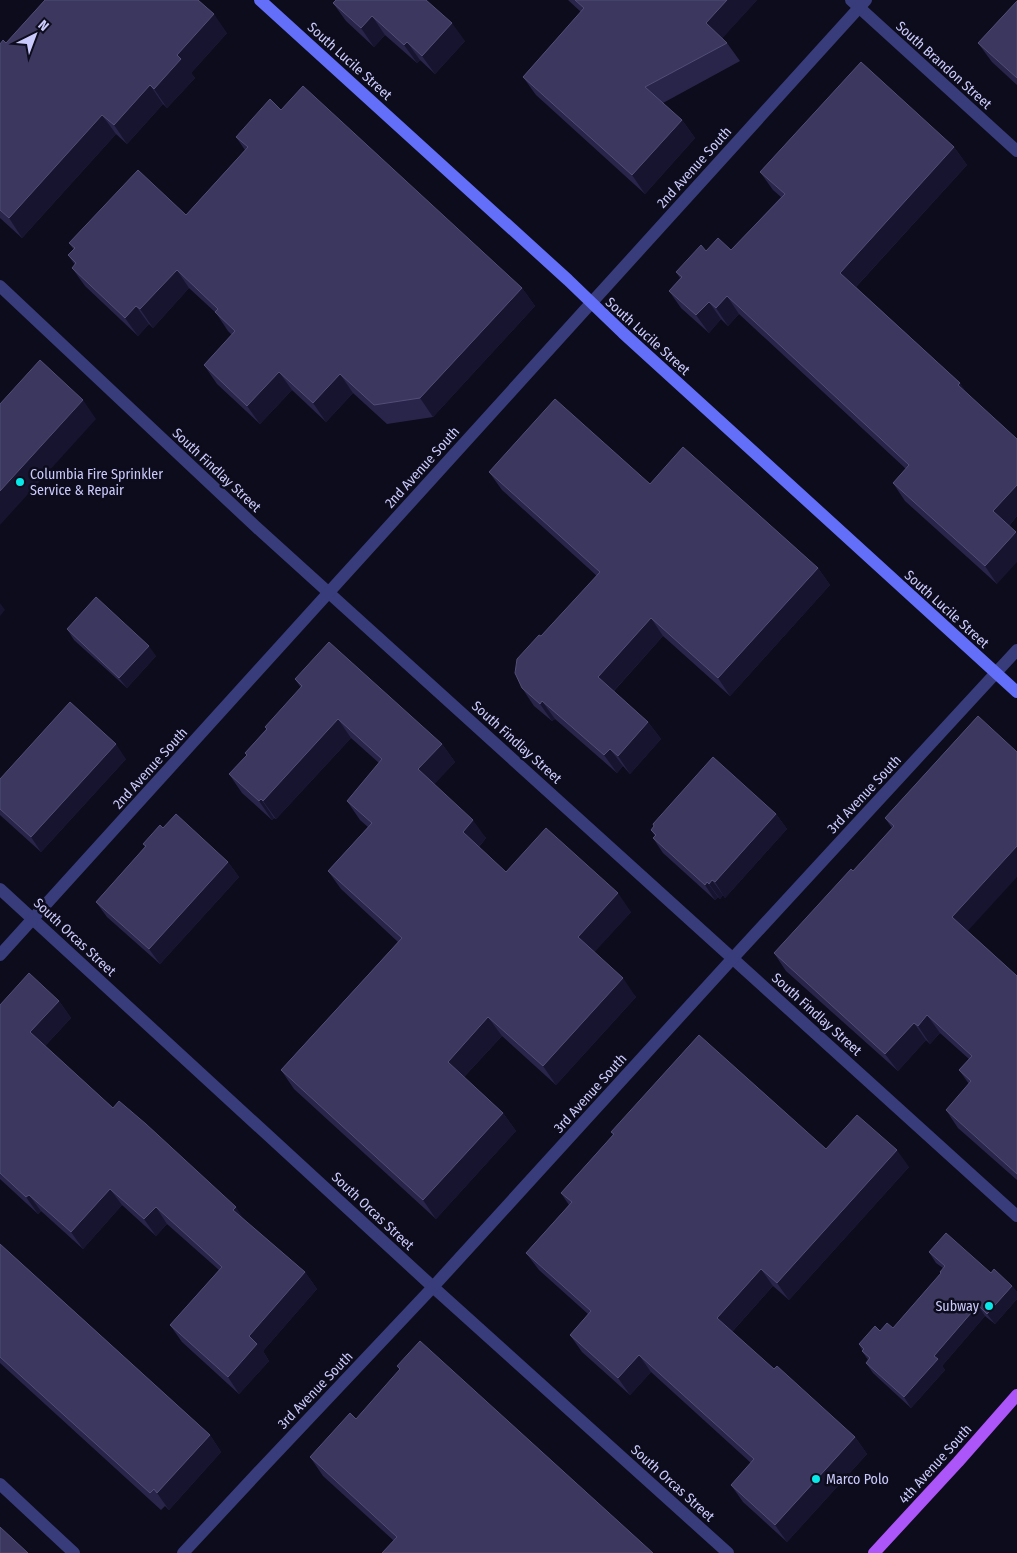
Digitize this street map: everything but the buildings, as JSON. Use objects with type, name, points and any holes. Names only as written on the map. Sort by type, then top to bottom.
[{"type":"main road","name":"4th Avenue South","points":[[874,1553],[1017,1395]]},
{"type":"street","name":"South Lucile Street","points":[[260,0],[1017,692]]},
{"type":"street","name":"2nd Avenue South","points":[[0,955],[590,303],[859,2]]},
{"type":"street","name":"South Brandon Street","points":[[859,2],[1017,151]]},
{"type":"street","name":"South Findlay Street","points":[[0,286],[254,525],[1017,1216]]},
{"type":"street","name":"3rd Avenue South","points":[[183,1553],[433,1287],[1017,650]]},
{"type":"street","name":"South Orcas Street","points":[[0,888],[433,1287],[728,1553]]},
{"type":"street","points":[[0,1484],[74,1553]]},
{"type":"place","name":"Columbia Fire Sprinkler Service & Repair","points":[[20,482]]},
{"type":"place","name":"Subway","points":[[989,1306]]},
{"type":"place","name":"Marco Polo","points":[[816,1479]]}]
